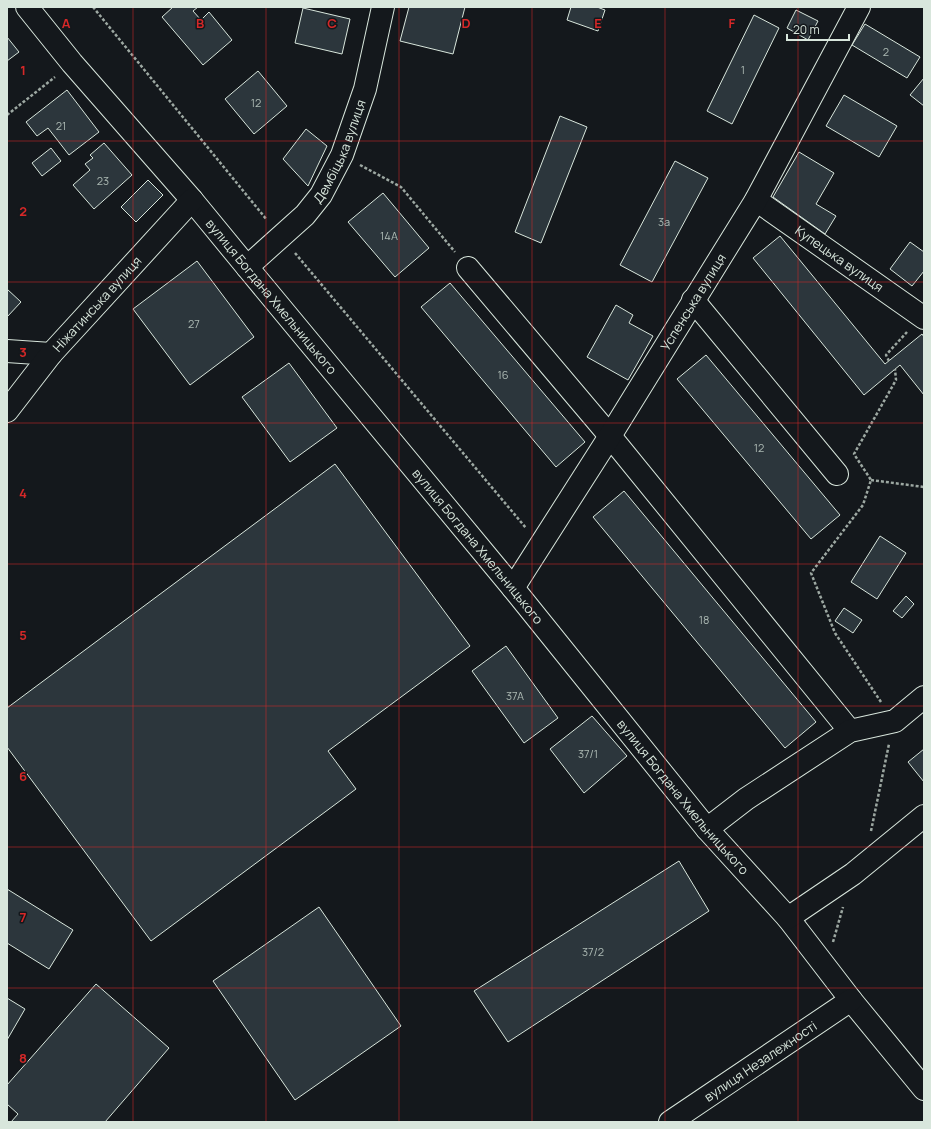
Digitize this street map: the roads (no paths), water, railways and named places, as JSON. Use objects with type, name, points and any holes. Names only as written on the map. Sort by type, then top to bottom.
[{"type":"street","name":"вулиця Богдана Хмельницького","points":[[27,7],[72,63],[192,200],[247,266],[513,588],[707,829],[788,918],[851,1000],[924,1088]]},
{"type":"street","name":"Дембіцька вулиця","points":[[247,266],[305,215],[321,195],[342,155],[365,89],[383,7]]},
{"type":"street","name":"Успенська вулиця","points":[[513,588],[610,436],[756,200],[859,7]]},
{"type":"street","name":"Ніжатинська вулиця","points":[[7,411],[51,354],[192,200]]},
{"type":"street","name":"Купецька вулиця","points":[[756,200],[922,312]]},
{"type":"street","points":[[468,268],[610,436],[850,731]]},
{"type":"street","points":[[694,300],[837,474]]},
{"type":"street","points":[[7,351],[51,354]]},
{"type":"street","points":[[707,829],[746,799],[850,731],[894,721],[924,697]]},
{"type":"street","points":[[788,918],[853,874],[924,816]]},
{"type":"street","name":"вулиця Незалежності","points":[[670,1122],[851,1000]]}]
